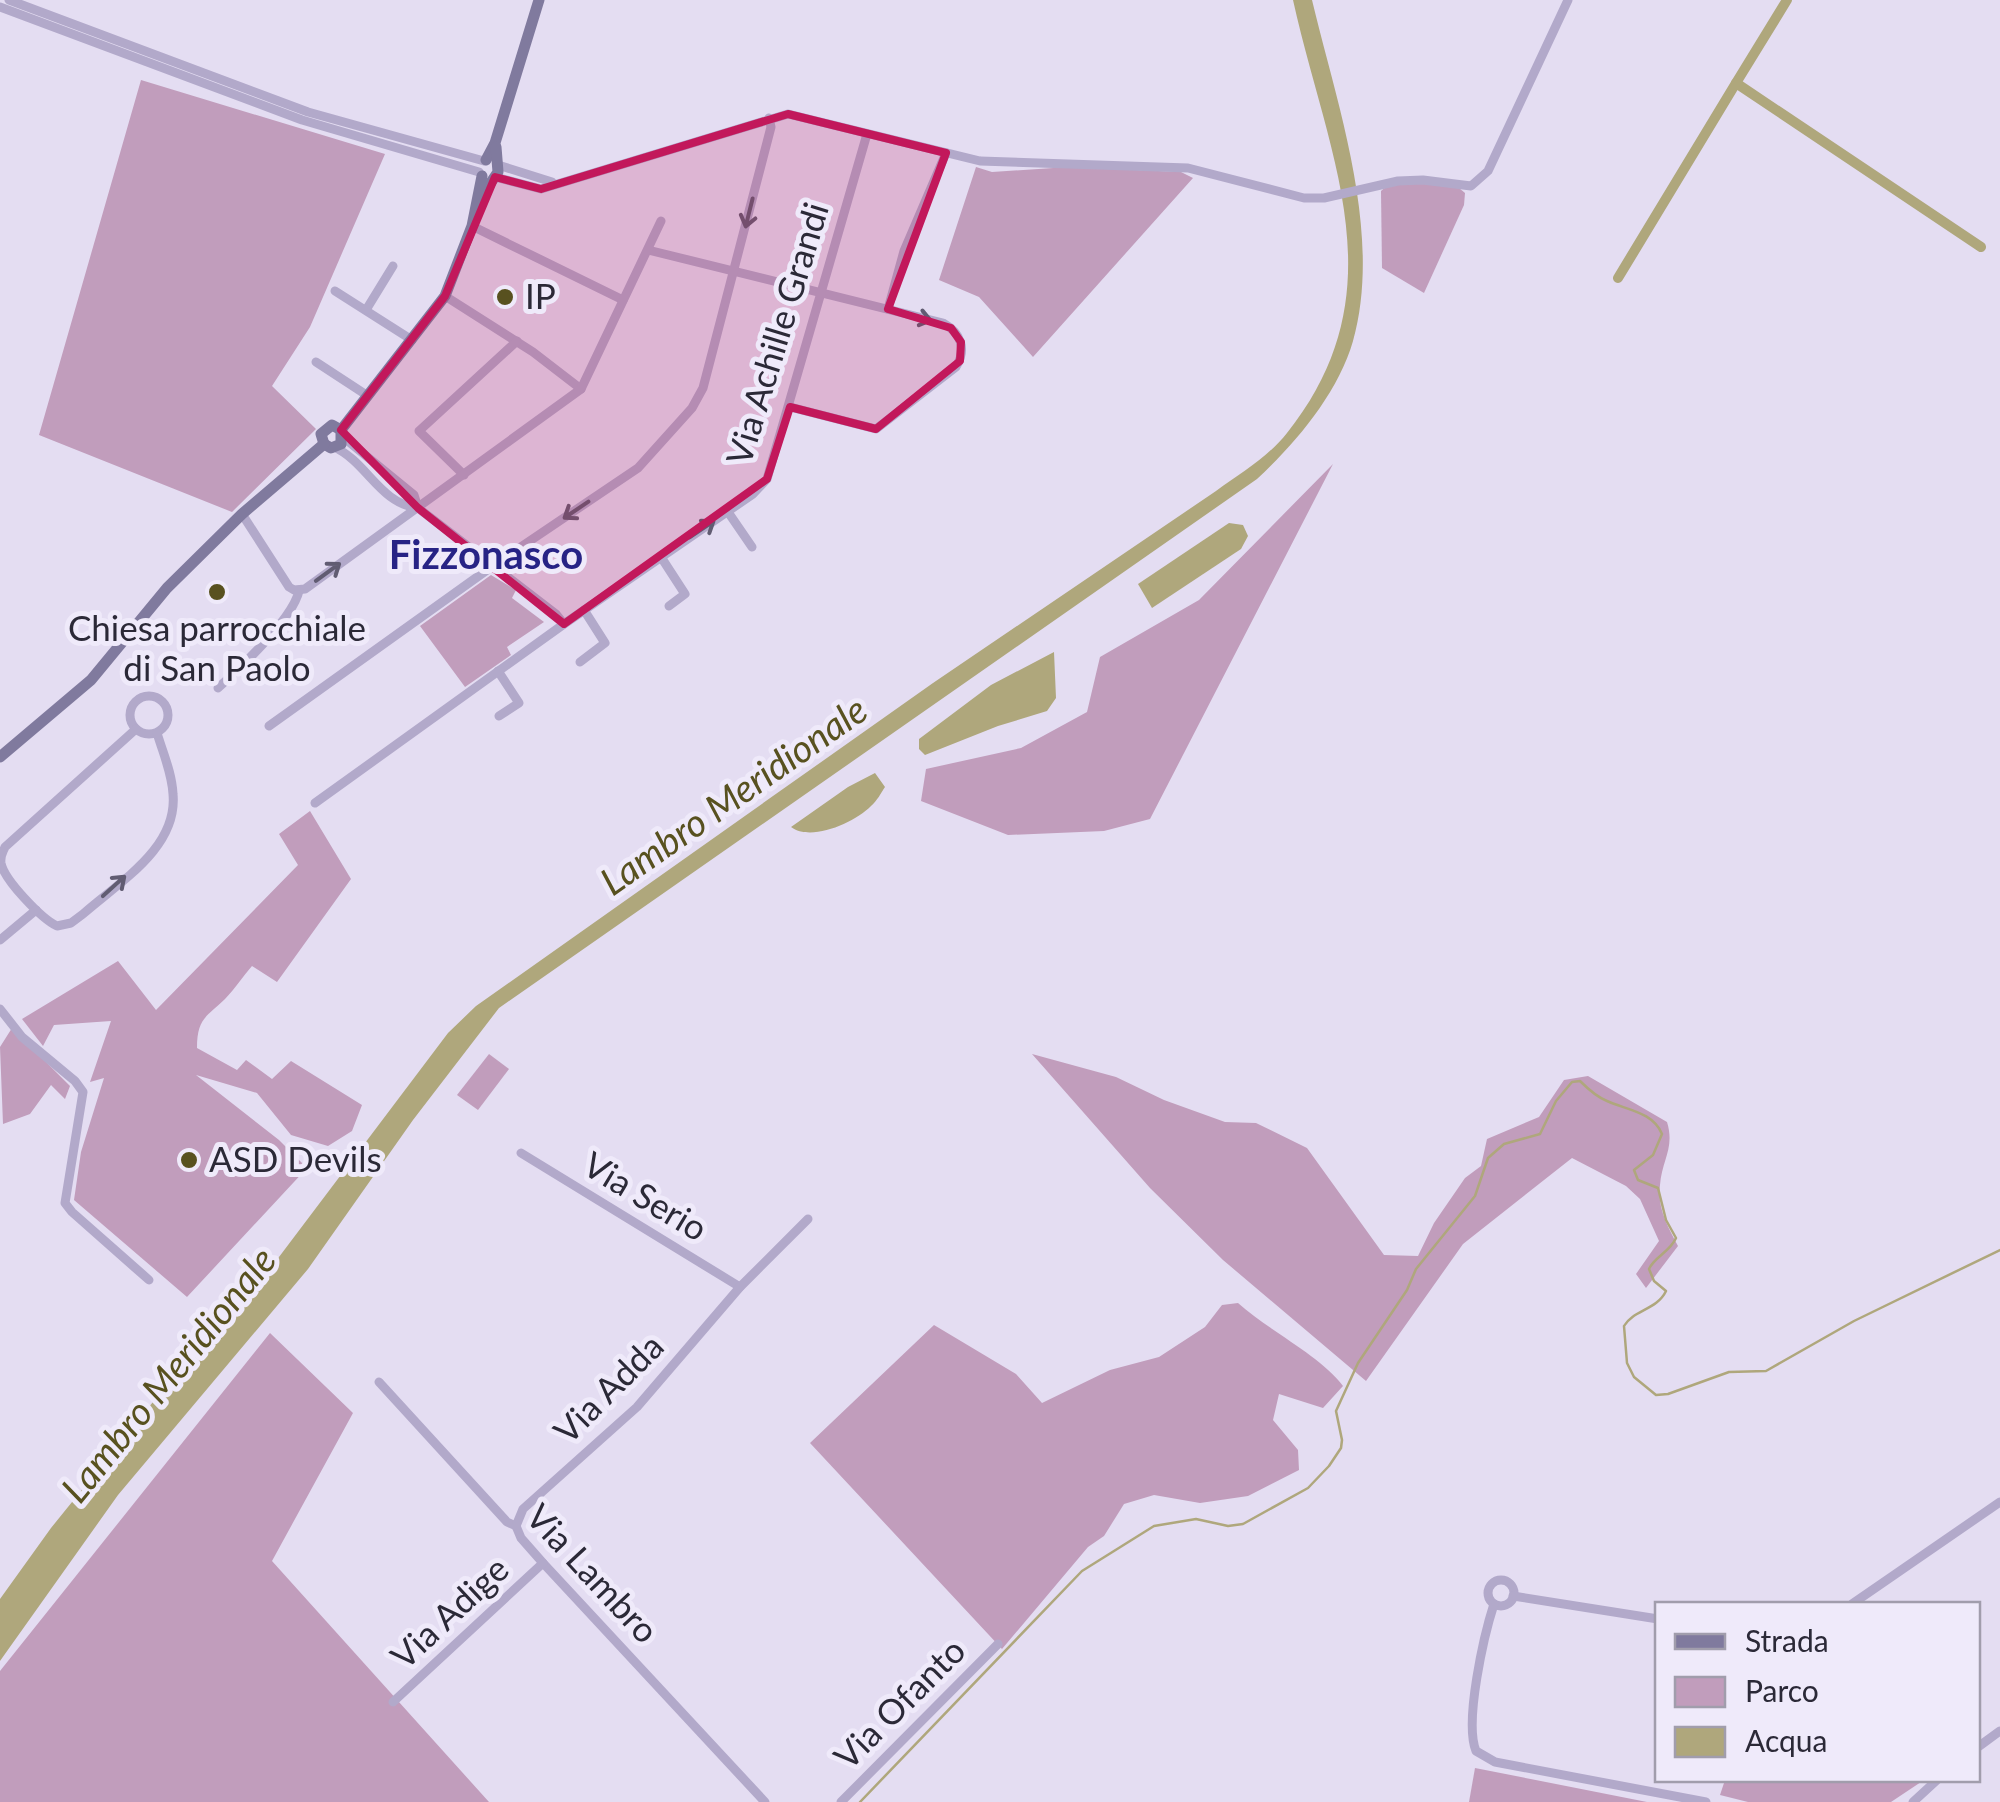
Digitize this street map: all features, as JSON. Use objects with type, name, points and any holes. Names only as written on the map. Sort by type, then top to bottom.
[{"type":"main road","points":[[0,757],[91,680],[167,588],[242,514],[336,440],[446,296],[472,226],[540,0]]},
{"type":"street","points":[[8,0],[302,120],[489,169],[532,188],[769,118],[799,116],[999,163],[1188,168],[1304,198],[1423,180],[1471,186],[1483,179],[1568,0]]},
{"type":"street","points":[[0,7],[142,55]]},
{"type":"street","points":[[269,726],[494,565],[638,468],[692,408],[703,388],[734,272],[771,127],[769,118]]},
{"type":"street","name":"Via Achille Grandi","points":[[314,803],[728,512],[768,479],[867,134]]},
{"type":"street","points":[[888,309],[904,251],[946,153]]},
{"type":"street","points":[[218,688],[272,632],[296,603],[299,591],[581,390],[661,221]]},
{"type":"street","points":[[472,226],[623,300]]},
{"type":"street","points":[[648,250],[888,309],[951,328],[961,342],[962,353],[956,367],[876,430],[790,407]]},
{"type":"street","points":[[366,310],[393,266]]},
{"type":"street","points":[[336,291],[412,340]]},
{"type":"street","points":[[446,296],[516,341],[581,390]]},
{"type":"street","points":[[464,475],[419,432],[516,341]]},
{"type":"street","points":[[316,362],[368,396]]},
{"type":"street","points":[[336,440],[368,478],[402,506],[418,508],[564,624]]},
{"type":"street","points":[[728,512],[752,547]]},
{"type":"street","points":[[242,514],[289,587],[299,591]]},
{"type":"street","points":[[661,557],[685,594],[668,606]]},
{"type":"street","points":[[580,662],[605,643],[584,610]]},
{"type":"street","points":[[498,671],[519,703],[499,716]]},
{"type":"street","points":[[142,698],[156,698],[168,715],[157,733],[136,729],[132,723],[132,708],[142,698]]},
{"type":"street","points":[[136,729],[4,847],[4,871],[36,910],[57,926],[71,923],[163,839],[173,814],[174,795],[157,733]]},
{"type":"street","points":[[0,940],[36,910]]},
{"type":"street","points":[[0,1009],[30,1044],[84,1092],[65,1202],[149,1280]]},
{"type":"street","name":"Via Serio","points":[[520,1153],[740,1287]]},
{"type":"street","name":"Via Adda","points":[[516,1526],[527,1505],[637,1407],[740,1287],[808,1219]]},
{"type":"street","name":"Via Lambro","points":[[379,1382],[506,1522],[516,1526],[521,1538],[543,1563],[765,1802]]},
{"type":"street","points":[[1855,1602],[2000,1502]]},
{"type":"street","name":"Via Adige","points":[[394,1702],[543,1563]]},
{"type":"street","points":[[1494,1604],[1489,1589],[1498,1580],[1511,1585],[1513,1596]]},
{"type":"street","points":[[1868,1593],[1875,1602]]},
{"type":"street","points":[[1494,1604],[1506,1604],[1513,1596]]},
{"type":"street","points":[[1513,1596],[1655,1619]]},
{"type":"street","points":[[1494,1604],[1471,1726],[1476,1751],[1495,1762],[1706,1802]]},
{"type":"street","name":"Via Ofanto","points":[[841,1802],[998,1644]]},
{"type":"street","points":[[1980,1746],[2000,1731]]},
{"type":"street","points":[[1913,1802],[1935,1782]]},
{"type":"highlighted area","points":[[788,114],[946,153],[888,309],[951,328],[961,342],[960,361],[876,429],[790,407],[767,479],[564,624],[418,508],[341,430],[445,296],[495,177],[541,189]]},
{"type":"green space","points":[[141,80],[385,154],[310,327],[272,386],[316,429],[232,512],[39,435]]},
{"type":"green space","points":[[976,167],[992,172],[1068,167],[1181,172],[1193,178],[1033,357],[979,297],[939,280]]},
{"type":"green space","points":[[1416,183],[1459,188],[1465,193],[1464,205],[1424,293],[1382,268],[1381,191],[1387,186]]},
{"type":"green space","points":[[1333,464],[1150,819],[1104,831],[1008,835],[921,801],[926,769],[1021,748],[1087,712],[1100,657],[1199,600]]},
{"type":"green space","points":[[491,575],[516,590],[512,598],[544,622],[507,647],[511,655],[465,687],[420,626]]},
{"type":"green space","points":[[310,811],[351,879],[277,982],[252,966],[204,1019],[197,1048],[237,1070],[246,1060],[272,1079],[291,1061],[362,1105],[352,1131],[328,1146],[291,1135],[257,1093],[196,1075],[279,1140],[307,1168],[187,1297],[74,1200],[81,1152],[104,1078],[90,1082],[111,1021],[54,1025],[43,1046],[22,1019],[118,961],[156,1010],[298,865],[279,834]]},
{"type":"green space","points":[[12,1028],[70,1086],[65,1099],[51,1085],[30,1114],[3,1124],[0,1047]]},
{"type":"green space","points":[[489,1054],[509,1069],[478,1110],[457,1095]]},
{"type":"green space","points":[[1032,1054],[1116,1077],[1225,1122],[1256,1123],[1307,1148],[1384,1255],[1418,1256],[1434,1223],[1465,1178],[1481,1166],[1487,1139],[1539,1117],[1564,1080],[1588,1076],[1667,1122],[1670,1139],[1661,1176],[1660,1202],[1678,1246],[1646,1288],[1636,1274],[1659,1241],[1640,1199],[1626,1186],[1572,1158],[1463,1244],[1366,1381],[1223,1260],[1150,1188]]},
{"type":"green space","points":[[1238,1303],[1322,1364],[1343,1386],[1323,1408],[1279,1394],[1273,1420],[1298,1450],[1299,1470],[1248,1496],[1200,1503],[1154,1495],[1124,1504],[1104,1536],[1088,1547],[1002,1649],[810,1443],[934,1325],[1016,1374],[1042,1403],[1110,1370],[1159,1357],[1205,1327],[1222,1305]]},
{"type":"green space","points":[[270,1333],[353,1413],[272,1561],[489,1802],[0,1802],[0,1671]]},
{"type":"green space","points":[[1475,1768],[1647,1802],[1469,1802]]},
{"type":"green space","points":[[1724,1782],[1921,1782],[1891,1802],[1748,1802],[1720,1795]]},
{"type":"water","points":[[1293,0],[1312,0],[1353,169],[1363,257],[1361,300],[1353,341],[1337,379],[1314,416],[1257,479],[499,1008],[413,1120],[308,1269],[118,1495],[0,1661],[0,1599],[51,1528],[157,1397],[236,1314],[448,1033],[476,1006],[933,683],[1245,471],[1287,433],[1321,380],[1341,327],[1348,274],[1336,167]]},
{"type":"water","points":[[1229,523],[1243,525],[1248,536],[1241,549],[1152,608],[1138,584]]},
{"type":"water","points":[[1054,652],[1056,698],[1047,711],[925,755],[919,749],[919,739],[991,685]]},
{"type":"water","points":[[875,773],[885,787],[873,804],[854,819],[821,831],[791,827],[848,787]]},
{"type":"waterway","points":[[1787,0],[1736,83],[1981,247]]},
{"type":"waterway","points":[[1618,278],[1736,83]]},
{"type":"waterway","points":[[860,1802],[1082,1571],[1154,1526],[1196,1519],[1228,1526],[1243,1524],[1308,1488],[1341,1448],[1336,1411],[1358,1363],[1407,1290],[1416,1269],[1475,1196],[1488,1158],[1504,1144],[1540,1134],[1556,1101],[1572,1082],[1580,1081],[1603,1099],[1646,1116],[1662,1134],[1653,1155],[1634,1170],[1638,1180],[1658,1188],[1666,1220],[1676,1238],[1649,1269],[1654,1281],[1666,1291],[1624,1326],[1627,1363],[1634,1377],[1656,1395],[1729,1372],[1766,1371],[1854,1321],[2000,1250]]},
{"type":"place","name":"IP","points":[[505,297]]},
{"type":"place","name":"Chiesa parrocchiale di San Paolo","points":[[217,592]]},
{"type":"place","name":"ASD Devils","points":[[189,1160]]},
{"type":"district","name":"Fizzonasco","points":[[486,555]]},
{"type":"water label","name":"Lambro Meridionale","points":[[734,796]]},
{"type":"water label","name":"Lambro Meridionale","points":[[169,1375]]}]
